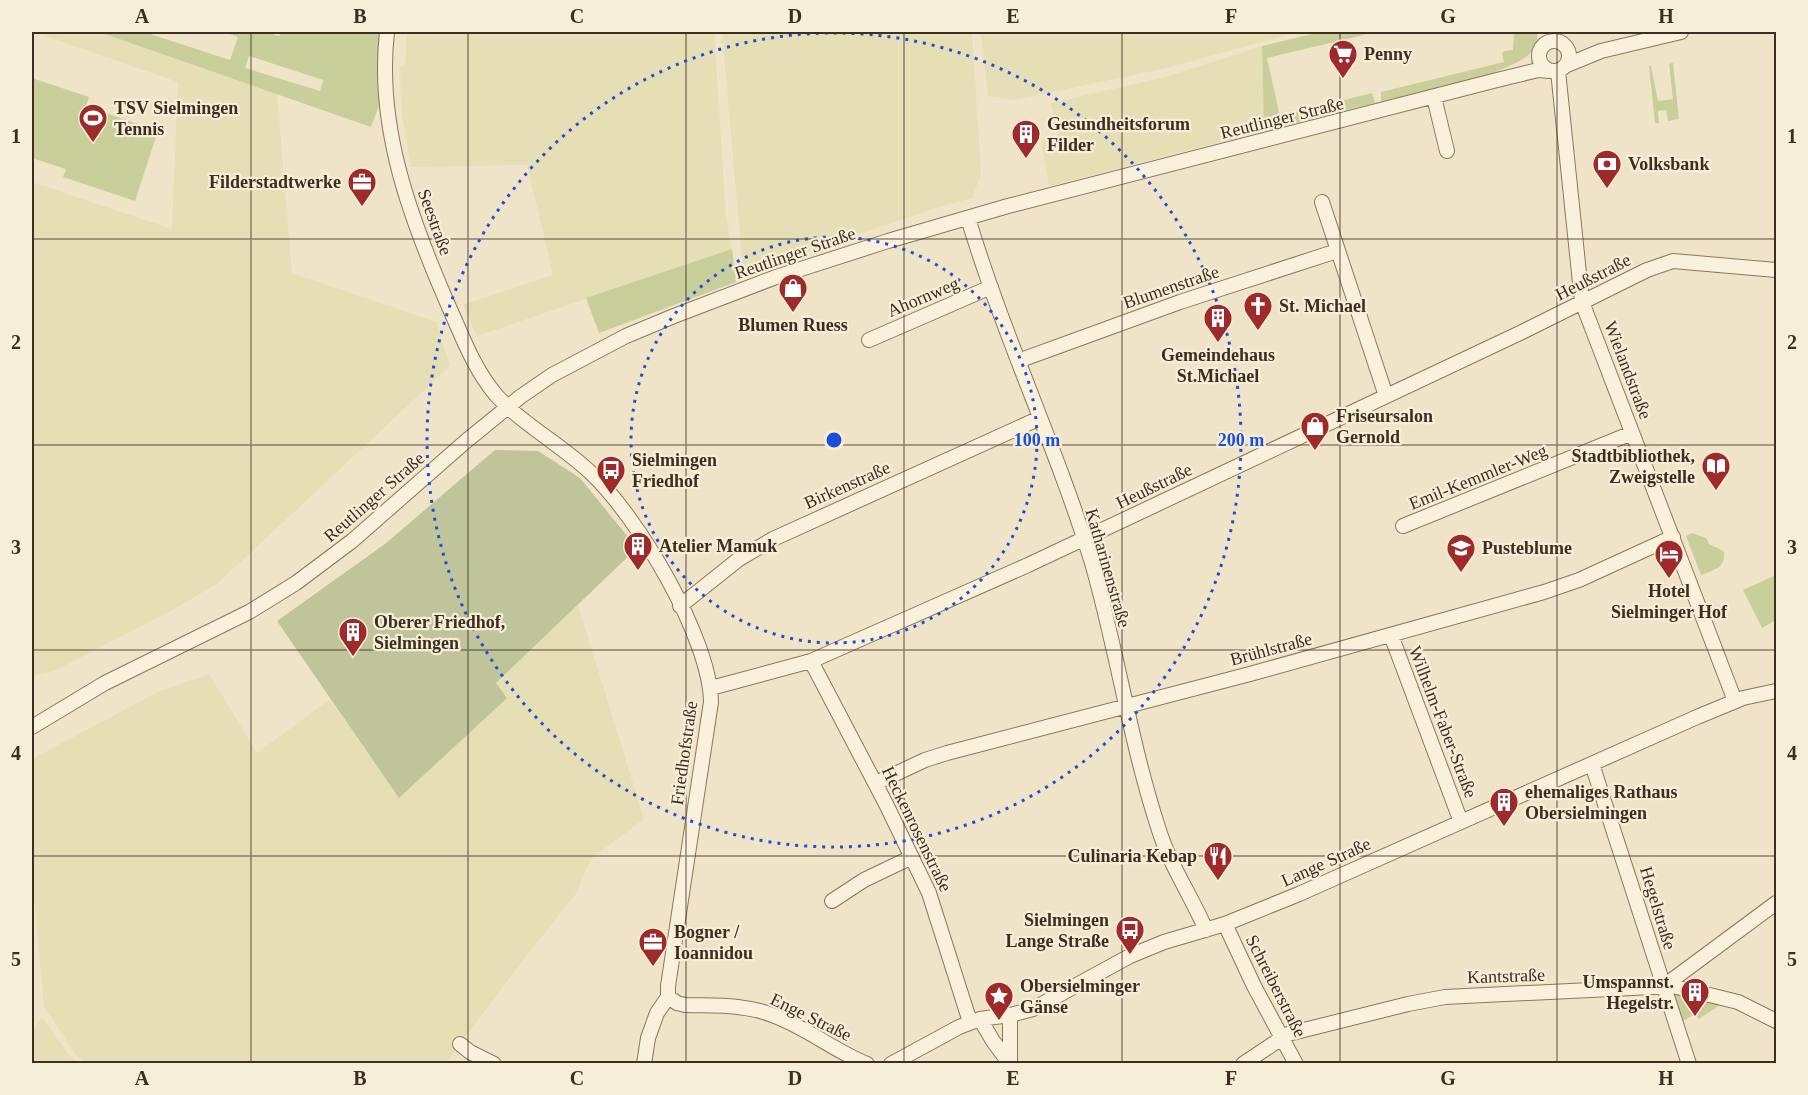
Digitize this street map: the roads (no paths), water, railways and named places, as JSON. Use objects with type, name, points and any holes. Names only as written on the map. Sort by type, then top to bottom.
[{"type":"street","name":"Seestraße","points":[[387,32],[385,90],[393,147],[411,211],[421,240],[473,361],[495,394],[508,406]]},
{"type":"street","name":"Reutlinger Straße","points":[[32,727],[105,683],[249,612],[296,583],[339,553],[508,406],[546,379],[576,362],[667,319],[813,264],[968,218],[1497,80],[1558,69],[1602,51],[1681,32]]},
{"type":"street","points":[[1552,41],[1566,46],[1570,56],[1558,69],[1541,64],[1539,58],[1543,45],[1552,41]]},
{"type":"street","name":"Reutlinger Straße","points":[[1566,46],[1573,49],[1602,51]]},
{"type":"street","name":"Reutlinger Straße","points":[[1497,80],[1528,63],[1540,51]]},
{"type":"street","name":"Wielandstraße","points":[[1558,69],[1582,302],[1735,701]]},
{"type":"street","points":[[1434,97],[1447,151]]},
{"type":"street","points":[[1322,202],[1386,396]]},
{"type":"street","name":"Katharinenstraße","points":[[968,218],[991,287],[1084,539],[1099,591],[1145,785],[1162,839],[1174,868],[1206,930]]},
{"type":"street","name":"Blumenstraße","points":[[1018,361],[1180,302],[1337,250]]},
{"type":"street","name":"Heußstraße","points":[[711,688],[811,661],[1084,539],[1647,270],[1673,261],[1776,270]]},
{"type":"street","name":"Ahornweg","points":[[869,340],[991,287]]},
{"type":"street","name":"Friedhofstraße","points":[[508,406],[579,462],[599,481],[633,522],[680,606],[704,660],[711,688],[709,720],[668,997],[660,1006],[652,1025],[644,1064]]},
{"type":"street","name":"Birkenstraße","points":[[680,606],[739,559],[773,538],[1040,418]]},
{"type":"street","name":"Emil-Kemmler-Weg","points":[[1403,526],[1632,433]]},
{"type":"street","name":"Brühlstraße","points":[[876,783],[925,760],[946,753],[1483,610],[1570,583],[1672,537]]},
{"type":"street","name":"Wilhelm-Faber-Straße","points":[[1391,635],[1461,822]]},
{"type":"street","name":"Heckenrosenstraße","points":[[811,661],[876,783],[912,857],[935,908],[975,1020],[1010,1063]]},
{"type":"street","name":"Lange Straße","points":[[891,1064],[975,1020],[1010,1016],[1044,1003],[1130,956],[1164,942],[1225,924],[1299,894],[1735,701],[1776,691]]},
{"type":"street","name":"Hegelstraße","points":[[1592,764],[1689,1064]]},
{"type":"street","points":[[832,901],[864,880],[912,857]]},
{"type":"street","points":[[1664,986],[1776,903]]},
{"type":"street","name":"Schreiberstraße","points":[[1225,924],[1254,986],[1296,1064]]},
{"type":"street","name":"Kantstraße","points":[[1243,1064],[1281,1037],[1438,998],[1626,990],[1664,986],[1684,988],[1720,997],[1748,1006],[1776,1020]]},
{"type":"street","name":"Enge Straße","points":[[668,997],[685,1005],[741,1008],[770,1014],[867,1064]]},
{"type":"street","points":[[1010,1016],[1010,1063]]},
{"type":"street","points":[[460,1044],[470,1052],[494,1064]]},
{"type":"place","name":"Penny","points":[[1343,80]]},
{"type":"place","name":"TSV Sielmingen Tennis","points":[[93,144]]},
{"type":"place","name":"Gesundheitsforum Filder","points":[[1026,160]]},
{"type":"place","name":"Volksbank","points":[[1607,190]]},
{"type":"place","name":"Filderstadtwerke","points":[[362,208]]},
{"type":"place","name":"Blumen Ruess","points":[[793,314]]},
{"type":"place","name":"St. Michael","points":[[1258,332]]},
{"type":"place","name":"Gemeindehaus St.Michael","points":[[1218,344]]},
{"type":"place","name":"Friseursalon Gernold","points":[[1315,452]]},
{"type":"place","name":"Stadtbibliothek, Zweigstelle","points":[[1716,492]]},
{"type":"place","name":"Sielmingen Friedhof","points":[[611,496]]},
{"type":"place","name":"Atelier Mamuk","points":[[638,572]]},
{"type":"place","name":"Pusteblume","points":[[1461,574]]},
{"type":"place","name":"Hotel Sielminger Hof","points":[[1669,580]]},
{"type":"place","name":"Oberer Friedhof, Sielmingen","points":[[353,658]]},
{"type":"place","name":"ehemaliges Rathaus Obersielmingen","points":[[1504,828]]},
{"type":"place","name":"Culinaria Kebap","points":[[1218,882]]},
{"type":"place","name":"Sielmingen Lange Straße","points":[[1130,956]]},
{"type":"place","name":"Bogner / Ioannidou","points":[[653,968]]},
{"type":"place","name":"Umspannst. Hegelstr.","points":[[1695,1018]]},
{"type":"place","name":"Obersielminger Gänse","points":[[999,1022]]}]
